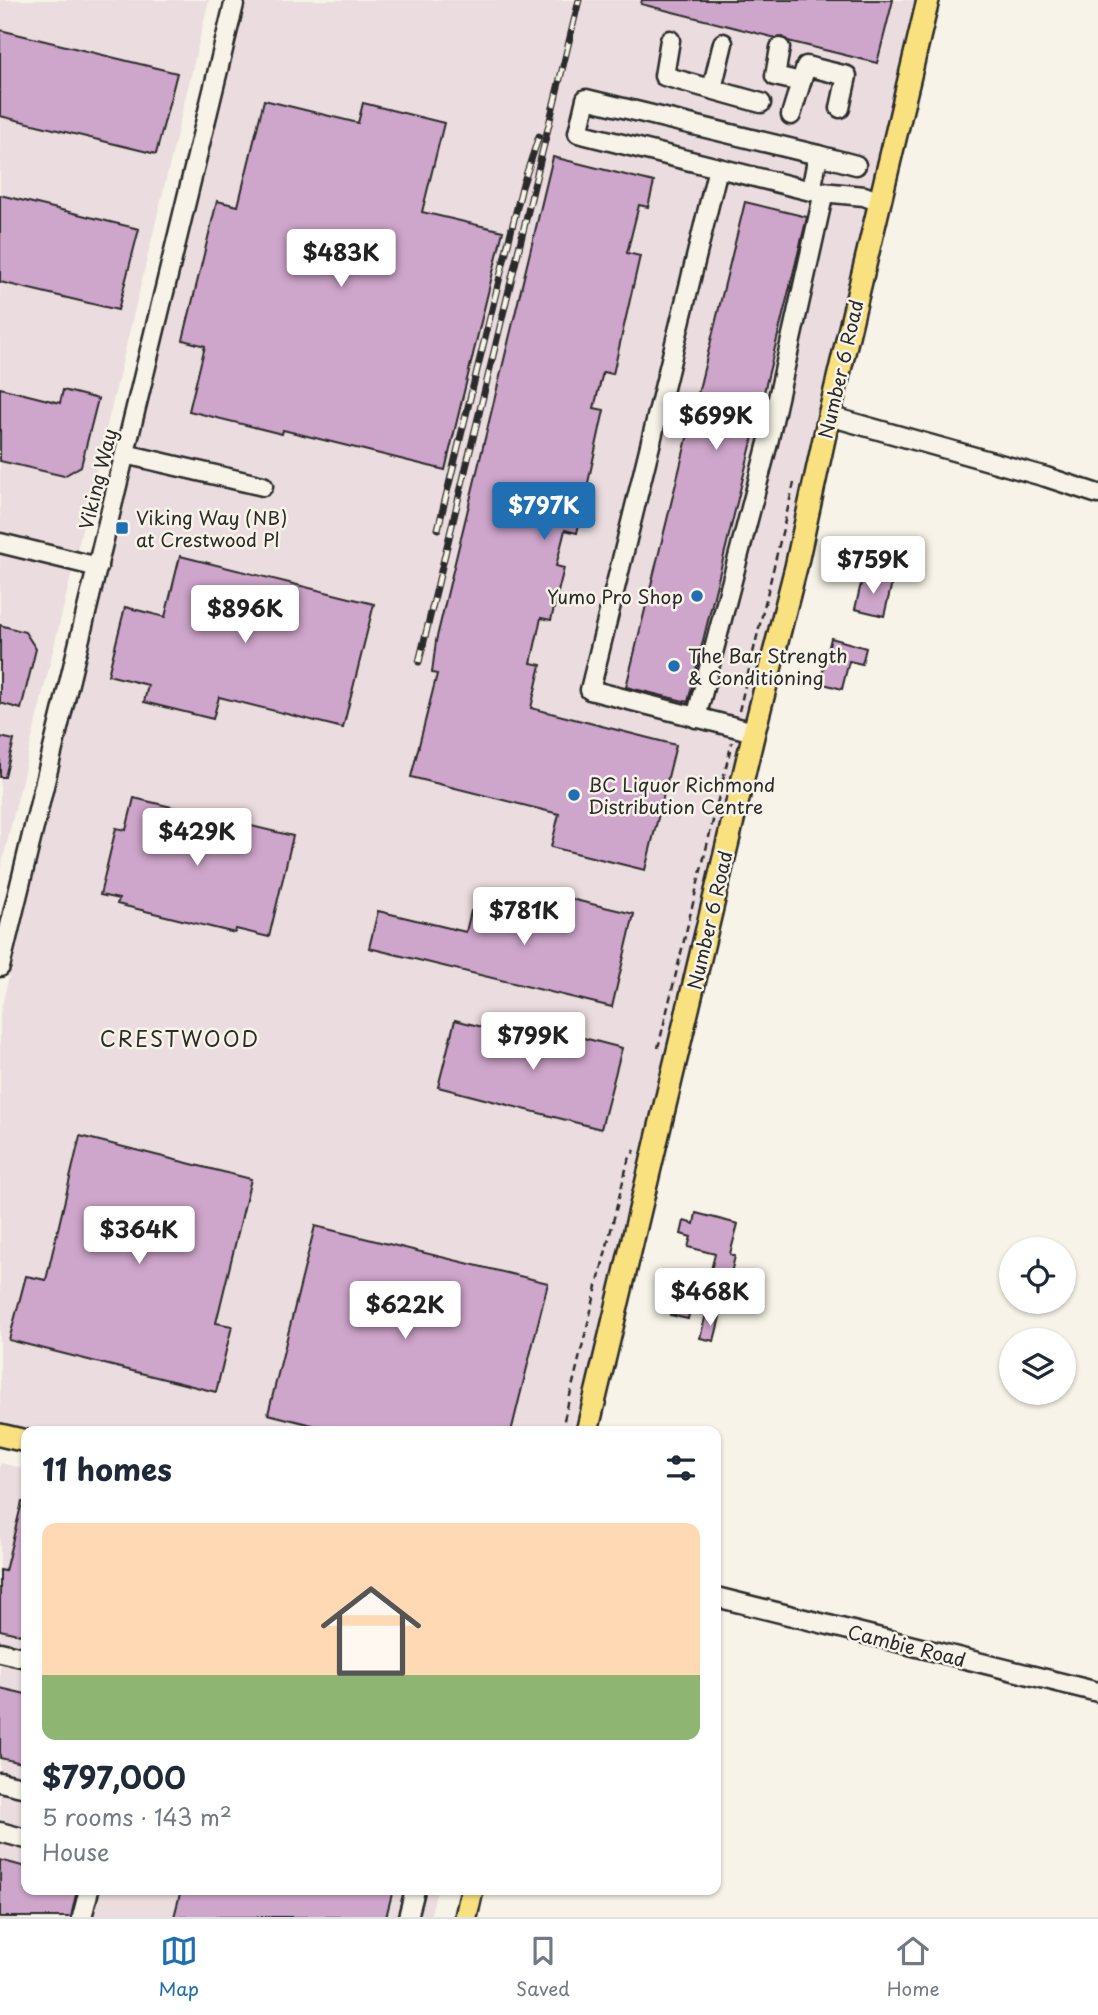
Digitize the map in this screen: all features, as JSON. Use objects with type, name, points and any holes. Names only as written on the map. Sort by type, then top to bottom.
[{"type":"main road","name":"Number 6 Road","points":[[588,1426],[744,730],[796,567],[928,0]]},
{"type":"main road","points":[[0,1435],[21,1440]]},
{"type":"main road","points":[[466,1917],[471,1895]]},
{"type":"street","name":"Viking Way","points":[[0,967],[235,0]]},
{"type":"street","points":[[670,40],[664,76],[761,103]]},
{"type":"street","points":[[712,89],[723,43]]},
{"type":"street","points":[[780,48],[775,76],[801,82]]},
{"type":"street","points":[[791,115],[806,66],[847,76],[840,108]]},
{"type":"street","points":[[856,165],[586,99],[578,134],[818,192],[864,196],[880,202]]},
{"type":"street","points":[[696,718],[768,443],[818,192],[818,155]]},
{"type":"street","points":[[718,168],[590,690],[744,730]]},
{"type":"street","points":[[829,416],[1034,473],[1098,494]]},
{"type":"street","points":[[125,454],[264,486]]},
{"type":"street","points":[[0,543],[98,566]]},
{"type":"street","name":"Cambie Road","points":[[721,1598],[1098,1692]]},
{"type":"street","points":[[0,1651],[21,1657]]},
{"type":"street","points":[[0,1782],[21,1787]]},
{"type":"street","points":[[0,1832],[21,1838]]},
{"type":"street","points":[[82,1917],[88,1895]]},
{"type":"street","points":[[408,1917],[414,1895]]},
{"type":"path","points":[[659,1041],[744,730],[796,475]]},
{"type":"path","points":[[563,1426],[628,1161]]},
{"type":"shaded area","points":[[0,0],[209,0],[0,872]]},
{"type":"shaded area","points":[[243,0],[915,0],[580,1426],[21,1426],[21,1431],[0,1426],[0,1014]]},
{"type":"shaded area","points":[[0,1463],[21,1468],[21,1895],[436,1895],[430,1917],[0,1917]]},
{"type":"building","points":[[642,0],[893,0],[877,63],[788,41],[783,37],[776,38],[641,4]]},
{"type":"building","points":[[0,30],[177,73],[156,154],[0,116]]},
{"type":"building","points":[[264,100],[358,123],[363,103],[444,123],[422,212],[503,231],[445,470],[283,430],[282,434],[189,411],[205,346],[183,340],[217,201],[238,206]]},
{"type":"building","points":[[553,157],[654,182],[648,207],[639,205],[627,253],[640,256],[613,374],[603,372],[594,408],[604,410],[577,533],[565,530],[556,566],[564,568],[551,620],[541,618],[531,663],[541,665],[531,708],[676,745],[645,870],[551,847],[559,814],[411,777],[437,674],[432,673],[436,641]]},
{"type":"building","points":[[0,195],[139,229],[118,310],[0,282]]},
{"type":"building","points":[[745,202],[807,217],[688,702],[626,687]]},
{"type":"building","points":[[0,388],[60,403],[63,390],[98,399],[81,466],[64,476],[0,461]]},
{"type":"building","points":[[180,556],[374,604],[343,728],[219,697],[213,719],[144,702],[148,685],[108,675],[125,607],[165,617]]},
{"type":"building","points":[[863,575],[892,583],[884,616],[855,609]]},
{"type":"building","points":[[0,625],[25,632],[36,649],[21,709],[0,703]]},
{"type":"building","points":[[831,638],[866,648],[862,664],[849,661],[842,689],[820,683]]},
{"type":"building","points":[[0,737],[14,740],[5,777],[0,777]]},
{"type":"building","points":[[134,798],[293,836],[269,937],[236,929],[235,933],[117,904],[119,899],[100,895],[116,828],[126,830]]},
{"type":"building","points":[[541,892],[634,914],[612,1007],[369,948],[378,911],[466,932],[471,911],[533,926]]},
{"type":"building","points":[[455,1020],[549,1044],[553,1030],[622,1048],[601,1129],[438,1087]]},
{"type":"building","points":[[80,1136],[251,1179],[216,1323],[232,1326],[216,1392],[9,1340],[26,1276],[46,1280]]},
{"type":"building","points":[[696,1213],[738,1224],[730,1254],[735,1256],[729,1282],[709,1278],[715,1254],[688,1247],[691,1237],[681,1234],[684,1221],[694,1224]]},
{"type":"building","points":[[315,1226],[548,1283],[512,1426],[316,1426],[268,1414]]},
{"type":"building","points":[[674,1297],[692,1301],[688,1319],[670,1315]]},
{"type":"building","points":[[706,1314],[720,1317],[714,1341],[700,1338]]},
{"type":"building","points":[[21,1506],[21,1635],[0,1630],[0,1570],[5,1571]]},
{"type":"building","points":[[0,1688],[21,1693],[21,1763],[0,1758]]},
{"type":"building","points":[[0,1860],[21,1866],[21,1895],[76,1895],[71,1917],[0,1917]]},
{"type":"building","points":[[180,1895],[392,1895],[386,1917],[174,1917]]},
{"type":"railway","points":[[419,662],[579,0]]},
{"type":"railway","points":[[438,529],[522,187],[539,136]]},
{"type":"place","name":"Viking Way (NB) at Crestwood Pl","points":[[122,528]]},
{"type":"place","name":"Yumo Pro Shop","points":[[697,596]]},
{"type":"place","name":"The Bar Strength & Conditioning","points":[[674,666]]},
{"type":"place","name":"BC Liquor Richmond Distribution Centre","points":[[574,795]]},
{"type":"district","name":"CRESTWOOD","points":[[180,1038]]}]
